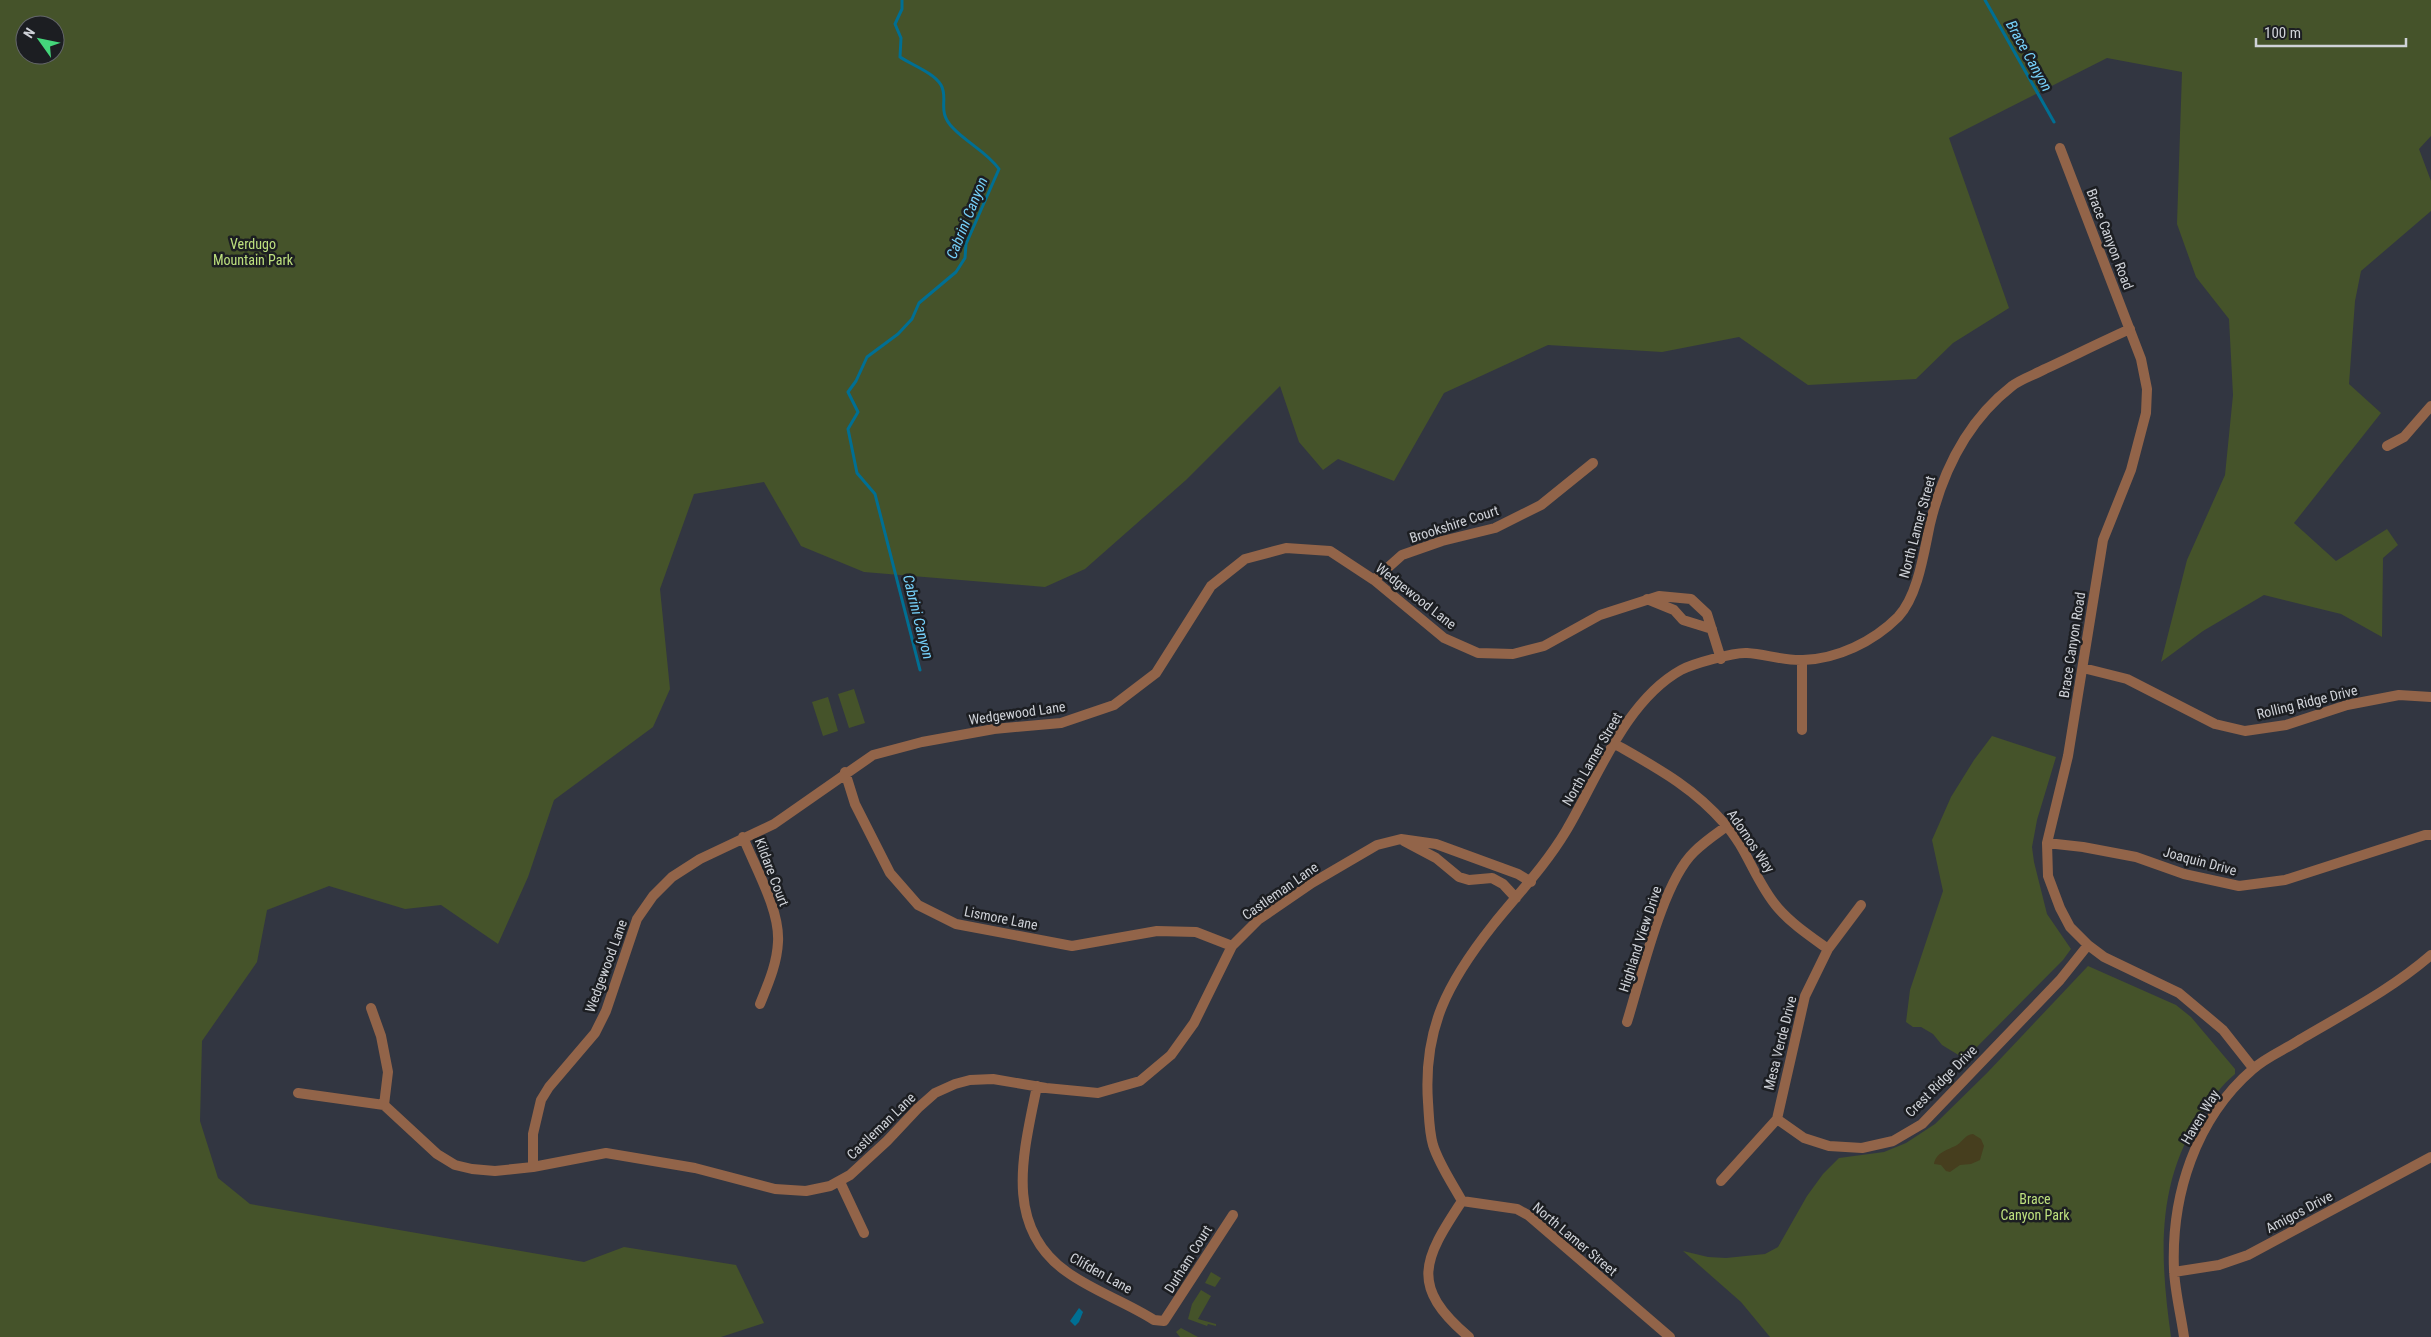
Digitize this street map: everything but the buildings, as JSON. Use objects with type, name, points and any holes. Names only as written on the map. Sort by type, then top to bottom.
[{"type":"street","name":"Brace Canyon Road","points":[[2060,148],[2141,359],[2147,389],[2146,413],[2131,470],[2103,540],[2068,756],[2047,843],[2048,876],[2060,908],[2070,926],[2088,945],[2104,957],[2180,993],[2223,1030],[2253,1068]]},
{"type":"street","name":"North Lamer Street","points":[[1670,1337],[1528,1215],[1517,1209],[1462,1200],[1434,1147],[1429,1125],[1426,1072],[1434,1024],[1461,968],[1516,898],[1531,882],[1565,834],[1615,744],[1646,696],[1668,678],[1699,662],[1721,659],[1743,652],[1802,660],[1841,653],[1869,640],[1900,616],[1915,586],[1937,496],[1948,468],[1959,446],[1984,412],[2014,384],[2130,329]]},
{"type":"street","points":[[2386,446],[2404,437],[2431,406]]},
{"type":"street","name":"Brookshire Court","points":[[1374,580],[1402,555],[1442,541],[1495,528],[1541,505],[1593,463]]},
{"type":"street","name":"Wedgewood Lane","points":[[533,1167],[533,1134],[541,1100],[549,1087],[595,1033],[606,1011],[637,919],[653,896],[672,877],[743,837],[774,824],[872,755],[922,742],[994,729],[1061,724],[1114,705],[1156,673],[1211,586],[1245,559],[1286,548],[1330,551],[1374,580],[1444,638],[1478,653],[1513,654],[1544,646],[1600,615],[1647,599],[1659,596],[1690,599],[1707,614],[1721,659]]},
{"type":"street","points":[[1647,599],[1674,610],[1683,620],[1712,629]]},
{"type":"street","points":[[1802,660],[1802,730]]},
{"type":"street","name":"Rolling Ridge Drive","points":[[2083,668],[2128,679],[2215,724],[2245,731],[2286,725],[2347,705],[2399,695],[2431,697]]},
{"type":"street","name":"Adornos Way","points":[[1615,744],[1674,777],[1702,798],[1727,826],[1777,907],[1798,927],[1828,949]]},
{"type":"street","name":"Lismore Lane","points":[[846,772],[856,804],[890,873],[918,905],[956,924],[1072,946],[1156,931],[1196,932],[1232,946]]},
{"type":"street","name":"Highland View Drive","points":[[1628,1022],[1665,903],[1676,877],[1693,853],[1727,826]]},
{"type":"street","name":"Joaquin Drive","points":[[2047,843],[2083,847],[2136,857],[2184,874],[2240,886],[2285,880],[2425,835],[2431,835]]},
{"type":"street","name":"Kildare Court","points":[[743,837],[774,912],[778,941],[774,970],[760,1004]]},
{"type":"street","points":[[1401,839],[1436,858],[1459,877],[1468,880],[1492,878],[1503,884],[1516,898]]},
{"type":"street","name":"Castleman Lane","points":[[384,1104],[438,1154],[455,1165],[472,1169],[495,1171],[533,1167],[606,1153],[695,1168],[775,1189],[806,1191],[840,1182],[887,1141],[918,1108],[935,1094],[955,1084],[970,1080],[993,1079],[1098,1093],[1140,1081],[1171,1055],[1194,1023],[1232,946],[1258,920],[1312,883],[1377,845],[1401,839],[1436,844],[1518,874],[1531,882]]},
{"type":"street","name":"Mesa Verde Drive","points":[[1721,1181],[1777,1119],[1805,996],[1828,949],[1861,905]]},
{"type":"street","name":"Crest Ridge Drive","points":[[1777,1119],[1804,1138],[1829,1146],[1862,1148],[1893,1141],[1922,1124],[2060,980],[2088,945]]},
{"type":"street","name":"Haven Way","points":[[2184,1337],[2174,1272],[2174,1230],[2179,1193],[2189,1163],[2204,1131],[2225,1099],[2253,1068],[2406,976],[2431,955]]},
{"type":"street","points":[[298,1094],[384,1104],[388,1072],[381,1036],[371,1008]]},
{"type":"street","name":"Clifden Lane","points":[[1036,1086],[1021,1170],[1021,1190],[1036,1239],[1048,1257],[1084,1282],[1129,1304],[1154,1320],[1159,1322],[1167,1318]]},
{"type":"street","name":"Amigos Drive","points":[[2174,1272],[2219,1265],[2248,1255],[2431,1157]]},
{"type":"street","points":[[840,1182],[864,1233]]},
{"type":"street","points":[[1462,1200],[1433,1250],[1429,1267],[1430,1292],[1446,1318],[1469,1337]]},
{"type":"street","name":"Durham Court","points":[[1167,1318],[1233,1215]]},
{"type":"green space","name":"Verdugo Mountain Park","points":[[0,0],[2431,0],[2431,136],[2419,149],[2431,181],[2431,211],[2361,271],[2355,301],[2349,384],[2381,413],[2294,523],[2336,561],[2387,529],[2398,545],[2383,558],[2382,637],[2341,614],[2264,595],[2203,631],[2161,662],[2187,560],[2225,475],[2233,395],[2229,319],[2196,277],[2177,224],[2182,72],[2107,58],[1949,138],[2009,308],[1953,343],[1916,379],[1808,385],[1739,337],[1662,352],[1548,345],[1444,393],[1394,481],[1338,459],[1323,470],[1299,442],[1280,386],[1186,480],[1085,569],[1045,587],[864,572],[801,546],[764,482],[694,494],[660,589],[670,689],[653,727],[554,800],[528,877],[498,944],[441,905],[405,909],[329,886],[267,910],[257,962],[202,1041],[200,1121],[218,1178],[250,1204],[584,1262],[624,1247],[736,1265],[764,1323],[721,1337],[0,1337]]},
{"type":"green space","points":[[854,689],[865,723],[849,728],[838,694]]},
{"type":"green space","points":[[828,697],[838,731],[823,736],[812,702]]},
{"type":"green space","points":[[1992,736],[2056,757],[2037,820],[2032,847],[2047,914],[2071,949],[2063,960],[1965,1059],[1942,1045],[1933,1034],[1921,1027],[1913,1027],[1906,1022],[1910,990],[1943,891],[1932,840],[1951,797],[1974,760]]},
{"type":"green space","name":"Brace Canyon Park","points":[[2088,966],[2176,1005],[2191,1017],[2235,1069],[2235,1074],[2210,1102],[2187,1138],[2176,1165],[2169,1193],[2164,1249],[2167,1307],[2171,1337],[1770,1337],[1741,1302],[1683,1251],[1708,1257],[1726,1258],[1765,1254],[1778,1247],[1807,1196],[1823,1174],[1839,1158],[1884,1152],[1906,1143],[1935,1124],[1987,1073]]},
{"type":"green space","points":[[1211,1272],[1221,1278],[1215,1287],[1205,1283]]},
{"type":"green space","points":[[1201,1290],[1211,1296],[1198,1319],[1216,1324],[1216,1326],[1208,1324],[1207,1326],[1188,1319],[1192,1304]]},
{"type":"green space","points":[[1181,1328],[1198,1337],[1180,1337],[1176,1332]]},
{"type":"sand","points":[[1973,1134],[1981,1139],[1984,1146],[1980,1160],[1971,1164],[1960,1165],[1950,1172],[1946,1171],[1941,1165],[1934,1164],[1940,1154]]},
{"type":"water","points":[[1079,1308],[1083,1312],[1075,1326],[1070,1321]]},
{"type":"waterway","name":"Cabrini Canyon","points":[[902,0],[902,9],[895,24],[901,38],[900,57],[938,81],[943,90],[944,111],[948,122],[999,169],[966,244],[965,258],[956,272],[919,303],[912,319],[898,334],[867,357],[856,381],[848,392],[858,412],[848,429],[857,473],[875,494],[920,670]]},
{"type":"waterway","name":"Brace Canyon","points":[[1985,0],[2054,122]]}]
